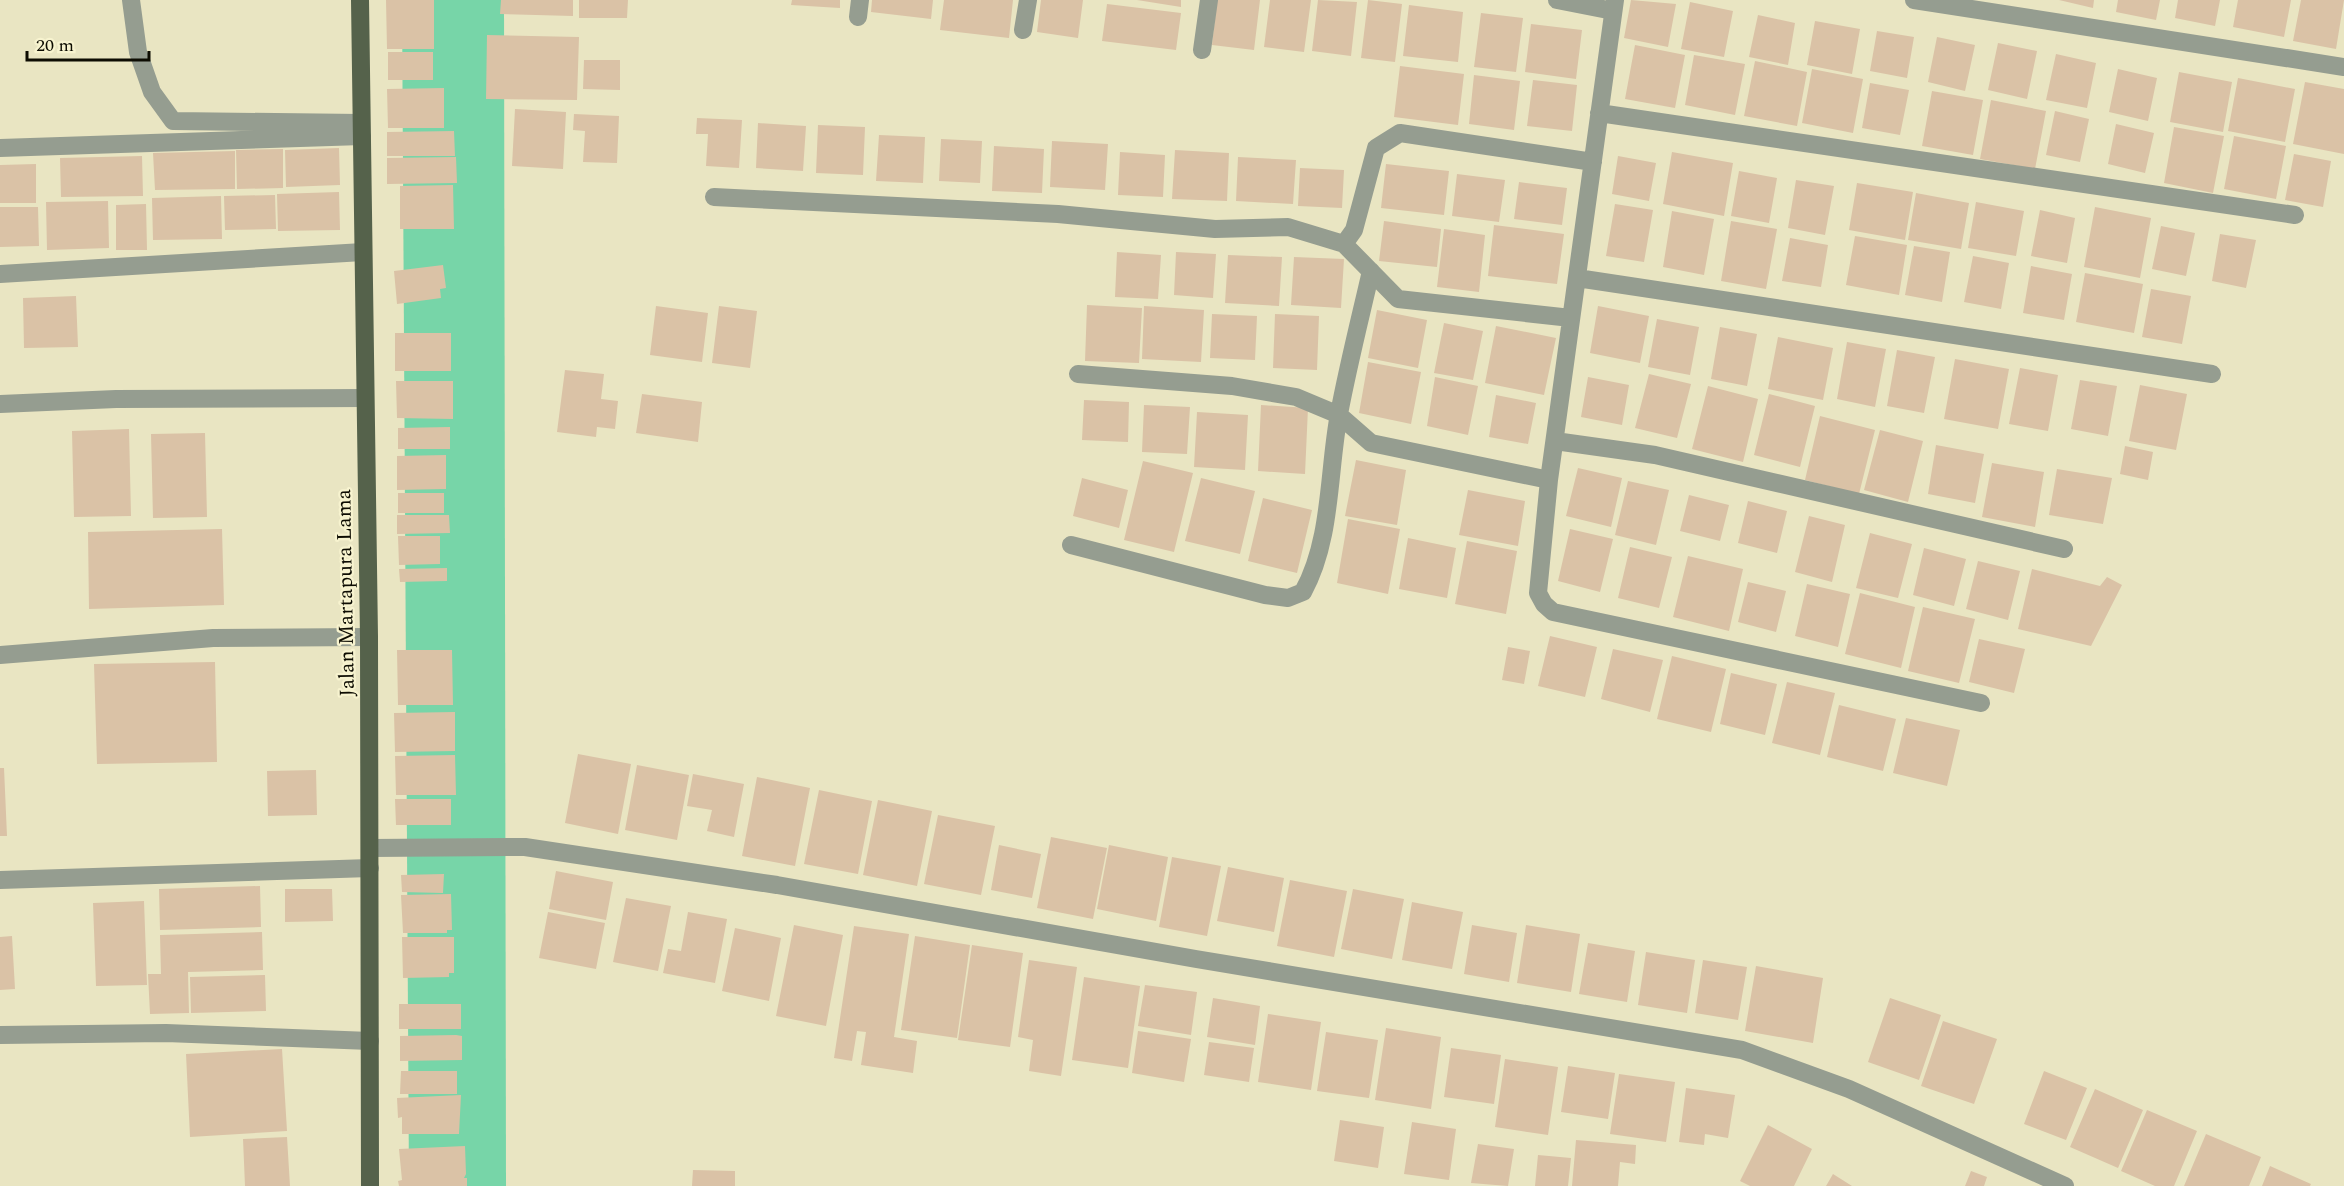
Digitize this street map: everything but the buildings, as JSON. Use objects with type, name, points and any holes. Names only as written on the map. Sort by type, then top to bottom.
[{"type":"main road","name":"Jalan Martapura Lama","points":[[360,0],[369,637],[370,1186]]},
{"type":"street","points":[[131,0],[138,52],[152,92],[173,121],[361,130]]},
{"type":"street","points":[[1023,30],[1028,0]]},
{"type":"street","points":[[1202,50],[1209,0]]},
{"type":"street","points":[[1557,0],[1614,5],[1549,480],[1538,593],[1544,604],[1553,612],[1981,703]]},
{"type":"street","points":[[1914,0],[2344,67]]},
{"type":"street","points":[[1599,113],[2295,215]]},
{"type":"street","points":[[0,148],[361,130]]},
{"type":"street","points":[[1344,244],[1354,230],[1376,148],[1400,133],[1593,162]]},
{"type":"street","points":[[714,197],[1059,214],[1215,229],[1288,227],[1344,244],[1398,298],[1571,318]]},
{"type":"street","points":[[0,274],[363,252]]},
{"type":"street","points":[[1071,545],[1265,595],[1288,598],[1303,592],[1313,574],[1322,533],[1338,415],[1371,271]]},
{"type":"street","points":[[1576,278],[2212,374]]},
{"type":"street","points":[[1078,374],[1233,386],[1296,397],[1338,415],[1371,443],[1549,480]]},
{"type":"street","points":[[0,404],[116,399],[365,398]]},
{"type":"street","points":[[1555,441],[1655,454],[2064,549]]},
{"type":"street","points":[[0,655],[213,638],[369,637]]},
{"type":"street","points":[[370,848],[525,847],[777,885],[1196,959],[1742,1050],[1849,1089],[2065,1186]]},
{"type":"street","points":[[0,880],[370,868]]},
{"type":"street","points":[[0,1035],[166,1033],[370,1041]]},
{"type":"shaded area","points":[[402,0],[504,0],[506,1186],[409,1186]]}]
